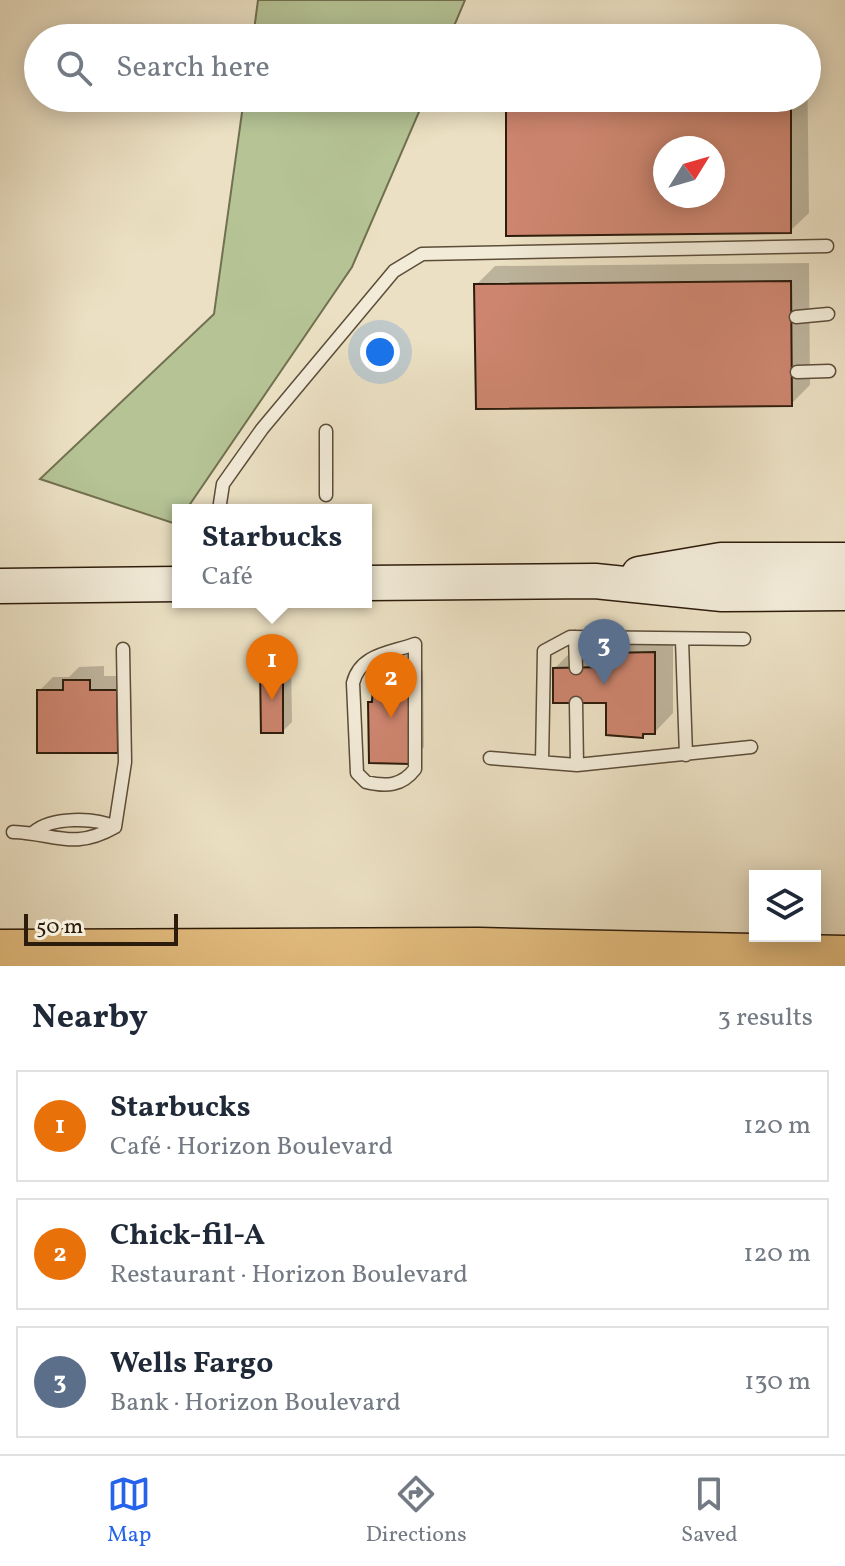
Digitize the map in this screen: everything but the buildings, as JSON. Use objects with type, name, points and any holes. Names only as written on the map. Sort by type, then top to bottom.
[{"type":"highway","points":[[0,952],[479,950],[843,958]]},
{"type":"street","points":[[595,581],[721,560],[845,560]]},
{"type":"street","points":[[372,583],[595,581],[722,594],[845,593]]},
{"type":"street","points":[[0,586],[172,584]]},
{"type":"lane","points":[[220,504],[223,484],[262,429],[394,271],[422,254],[827,246]]},
{"type":"lane","points":[[796,317],[828,314]]},
{"type":"lane","points":[[797,372],[829,371]]},
{"type":"lane","points":[[326,431],[326,495]]},
{"type":"lane","points":[[575,637],[576,668]]},
{"type":"lane","points":[[542,762],[544,651],[575,637],[744,639]]},
{"type":"lane","points":[[682,640],[686,755]]},
{"type":"lane","points":[[415,644],[415,769],[407,780],[397,785],[366,782],[357,773],[353,683],[357,669],[363,661],[415,644]]},
{"type":"lane","points":[[115,827],[125,762],[123,649]]},
{"type":"lane","points":[[576,703],[577,765]]},
{"type":"lane","points":[[490,758],[577,765],[751,747]]},
{"type":"lane","points":[[34,832],[43,824],[101,820],[115,827]]},
{"type":"lane","points":[[13,832],[34,832],[42,839],[94,839],[115,827]]},
{"type":"green space","points":[[258,0],[465,0],[455,24],[255,24]]},
{"type":"green space","points":[[242,112],[419,112],[352,267],[190,504],[172,504],[172,523],[40,479],[214,314]]},
{"type":"place","name":"Wells Fargo","points":[[604,685]]},
{"type":"place","name":"Starbucks","points":[[272,700]]},
{"type":"place","name":"Chick-fil-A","points":[[391,718]]}]
